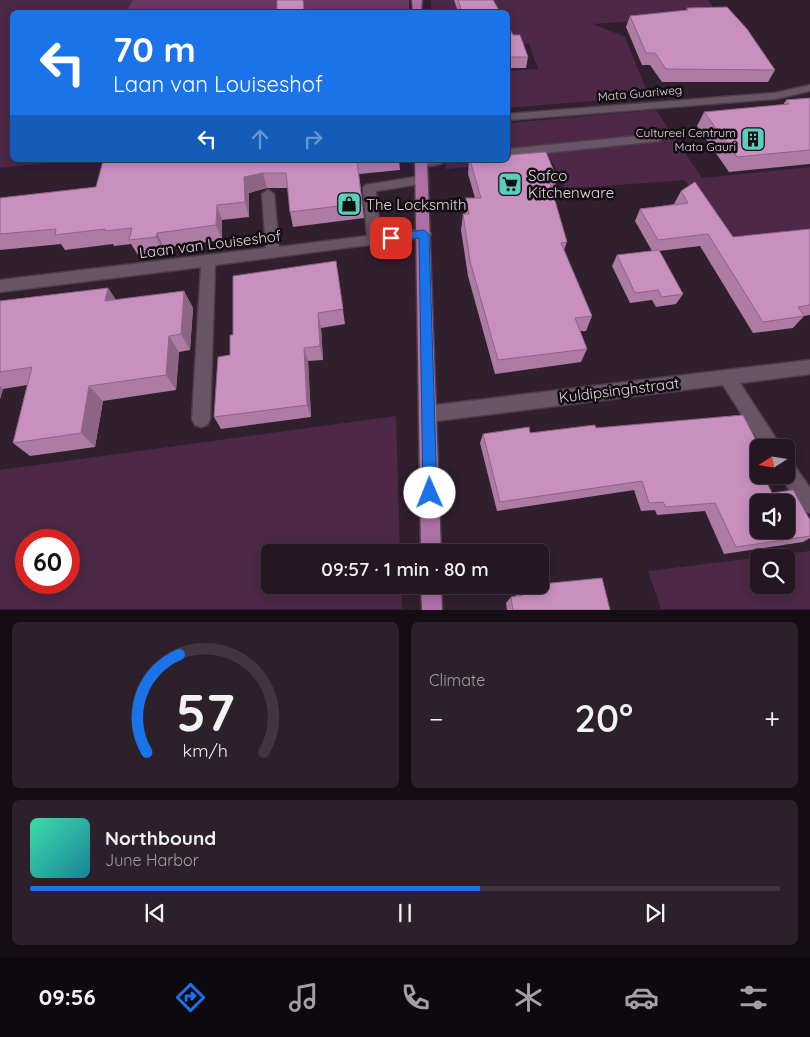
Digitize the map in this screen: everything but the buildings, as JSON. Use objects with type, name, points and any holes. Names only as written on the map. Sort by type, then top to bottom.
[{"type":"main road","points":[[421,162],[431,544]]},
{"type":"main road","points":[[431,594],[432,610]]},
{"type":"street","name":"Mata Guariweg","points":[[510,117],[774,96],[810,88]]},
{"type":"street","points":[[510,153],[656,138]]},
{"type":"street","points":[[374,240],[369,188],[422,180]]},
{"type":"street","points":[[268,194],[273,252]]},
{"type":"street","name":"Laan van Louiseshof","points":[[0,286],[424,234]]},
{"type":"street","points":[[201,419],[208,260]]},
{"type":"street","name":"Kuldipsinghstraat","points":[[428,414],[810,367]]},
{"type":"street","points":[[727,377],[767,439]]},
{"type":"street","points":[[795,482],[810,504]]},
{"type":"shaded area","points":[[0,0],[133,0],[127,10],[10,10],[10,162],[46,162],[0,168]]},
{"type":"shaded area","points":[[133,0],[409,0],[409,10],[127,10]]},
{"type":"shaded area","points":[[431,0],[708,0],[719,15],[593,24],[625,37],[649,96],[510,108],[510,71],[538,69],[529,44],[510,45],[510,10],[431,10]]},
{"type":"shaded area","points":[[656,110],[702,178],[810,167],[810,235],[729,243],[685,180],[565,189],[551,159],[446,169],[445,162],[510,162],[510,123]]},
{"type":"shaded area","points":[[396,416],[400,544],[261,544],[261,594],[401,594],[402,609],[0,609],[0,470]]},
{"type":"shaded area","points":[[810,551],[810,609],[661,609],[648,571],[750,558],[750,594],[795,594],[795,553]]},
{"type":"place","name":"Cultureel Centrum Mata Gauri","points":[[753,139]]},
{"type":"place","name":"Safco Kitchenware","points":[[510,184]]},
{"type":"place","name":"The Locksmith","points":[[349,204]]},
{"type":"route","points":[[391,238],[424,234],[430,493]]}]
